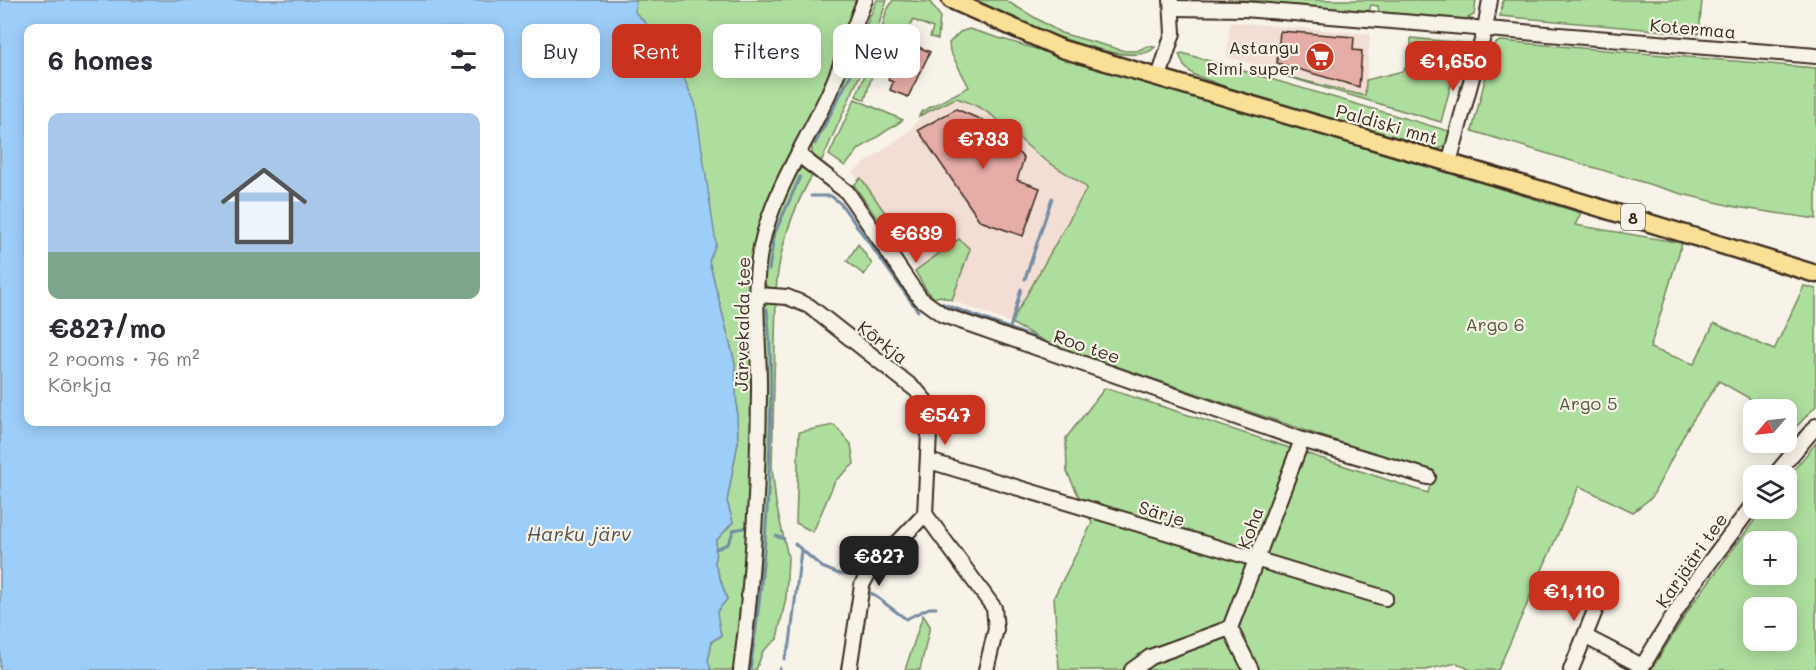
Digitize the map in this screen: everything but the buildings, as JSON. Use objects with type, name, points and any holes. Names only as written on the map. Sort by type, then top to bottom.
[{"type":"main road","name":"Paldiski mnt","points":[[951,0],[1062,49],[1816,273]]},
{"type":"street","name":"Järvekalda tee","points":[[741,670],[751,593],[757,512],[760,362],[759,260],[767,226],[830,92],[865,0]]},
{"type":"street","points":[[1449,163],[1485,29],[1490,0]]},
{"type":"street","points":[[1160,77],[1173,33],[1172,4]]},
{"type":"street","name":"Kotermaa","points":[[1172,4],[1816,57]]},
{"type":"street","name":"Roo tee","points":[[799,155],[847,192],[921,299],[943,315],[1302,440],[1428,477]]},
{"type":"street","name":"Kõrkja","points":[[758,295],[779,297],[809,306],[916,390],[928,404],[930,414],[929,461],[925,514]]},
{"type":"street","points":[[1783,465],[1816,426]]},
{"type":"street","name":"Koha","points":[[1230,628],[1302,440]]},
{"type":"street","name":"Särje","points":[[929,461],[1384,598]]},
{"type":"street","points":[[849,670],[862,585],[868,574],[925,514],[994,608],[996,629],[986,670]]},
{"type":"street","name":"Karjääri tee","points":[[1641,668],[1691,587],[1743,518]]},
{"type":"street","points":[[1571,670],[1605,586]]},
{"type":"street","points":[[1132,670],[1150,657],[1230,628],[1251,670]]},
{"type":"street","points":[[1586,637],[1641,668]]},
{"type":"shaded area","points":[[1230,22],[1370,34],[1365,96],[1227,57]]},
{"type":"shaded area","points":[[977,87],[1087,189],[1011,323],[935,294],[853,172],[909,131],[924,113]]},
{"type":"green space","points":[[582,0],[856,0],[847,24],[833,24],[833,65],[824,90],[775,188],[754,241],[750,285],[753,380],[749,514],[744,596],[734,670],[711,670],[708,661],[712,641],[721,636],[716,612],[727,599],[715,564],[716,541],[733,522],[727,501],[738,442],[735,363],[709,261],[620,78],[701,78],[701,24],[612,24],[612,62],[600,37],[600,24],[594,24]]},
{"type":"green space","points":[[877,0],[887,0],[879,24],[867,24]]},
{"type":"green space","points":[[893,0],[930,2],[940,16],[938,39],[930,37],[933,28],[913,20],[911,24],[883,24],[886,12]]},
{"type":"green space","points":[[971,0],[1005,0],[1061,33],[1125,51],[1137,51],[1147,46],[1155,47],[1141,54],[1094,48],[1036,28]]},
{"type":"green space","points":[[1227,0],[1476,0],[1474,15],[1466,19],[1379,12],[1378,6],[1371,5],[1369,11]]},
{"type":"green space","points":[[1503,0],[1702,0],[1699,34],[1500,16]]},
{"type":"green space","points":[[969,29],[1581,213],[1575,225],[1682,243],[1650,348],[1694,364],[1714,323],[1774,350],[1804,286],[1816,289],[1816,406],[1797,426],[1797,399],[1750,399],[1719,381],[1687,429],[1652,497],[1633,512],[1579,486],[1498,670],[1471,670],[1457,663],[1425,670],[1059,670],[1054,597],[1092,523],[1067,472],[1066,438],[1105,388],[1428,493],[1433,474],[1048,343],[1011,323],[1087,188],[1037,154],[990,114],[969,102],[956,98],[919,116],[921,112],[969,87],[950,51],[949,43],[960,32]]},
{"type":"green space","points":[[1411,38],[1462,43],[1441,122],[1278,74],[1365,96],[1366,80],[1403,71],[1411,60]]},
{"type":"green space","points":[[1500,41],[1816,68],[1816,219],[1736,207],[1682,194],[1472,131],[1494,44]]},
{"type":"green space","points":[[1179,54],[1452,132],[1451,136],[1445,146],[1436,150],[1245,94],[1194,75],[1184,66]]},
{"type":"green space","points":[[844,78],[859,78],[822,160],[817,160],[812,153],[812,143]]},
{"type":"green space","points":[[864,78],[871,78],[865,100],[856,96]]},
{"type":"green space","points":[[855,99],[903,120],[859,149],[845,166],[829,155]]},
{"type":"green space","points":[[802,168],[814,172],[788,229],[780,259],[776,290],[767,287],[763,281],[770,233],[796,173]]},
{"type":"green space","points":[[861,178],[906,243],[903,251],[898,244],[893,242],[854,185]]},
{"type":"green space","points":[[959,239],[970,249],[952,300],[940,296],[934,298],[915,271]]},
{"type":"green space","points":[[858,244],[872,264],[864,275],[847,261]]},
{"type":"green space","points":[[776,299],[772,466],[776,504],[788,557],[786,598],[777,639],[763,651],[756,670],[747,670],[760,570],[764,481],[763,308],[765,303]]},
{"type":"green space","points":[[834,425],[851,444],[854,464],[835,481],[813,532],[796,523],[799,432]]},
{"type":"green space","points":[[1816,443],[1816,670],[1651,670],[1693,603],[1743,536],[1743,585],[1797,585],[1797,531],[1747,531],[1756,519],[1797,519],[1797,466]]},
{"type":"green space","points":[[923,615],[930,626],[920,670],[905,670]]},
{"type":"water","name":"Harku järv","points":[[0,0],[636,0],[635,12],[647,24],[612,24],[612,78],[684,78],[695,103],[716,244],[709,261],[735,363],[738,442],[727,501],[733,522],[716,541],[715,564],[727,599],[717,612],[721,636],[712,641],[708,661],[711,670],[0,670]]},
{"type":"waterway","points":[[815,144],[849,78]]},
{"type":"waterway","points":[[769,270],[774,235],[800,177]]},
{"type":"waterway","points":[[811,196],[831,196],[841,204],[918,311]]},
{"type":"waterway","points":[[1025,279],[1052,198]]},
{"type":"waterway","points":[[1010,328],[1021,289]]},
{"type":"waterway","points":[[938,302],[1038,339]]},
{"type":"waterway","points":[[750,670],[761,585],[768,499],[771,376],[767,309]]},
{"type":"waterway","points":[[716,549],[728,544],[734,530],[749,527]]},
{"type":"waterway","points":[[776,536],[784,539]]},
{"type":"waterway","points":[[795,544],[822,567],[839,574],[854,574]]},
{"type":"waterway","points":[[784,659],[790,644],[801,550]]},
{"type":"waterway","points":[[871,593],[906,619],[929,608],[936,608]]},
{"type":"place","name":"Astangu Rimi super","points":[[1320,57]]},
{"type":"park label","name":"Argo 6","points":[[1495,324]]},
{"type":"park label","name":"Argo 5","points":[[1588,403]]}]
